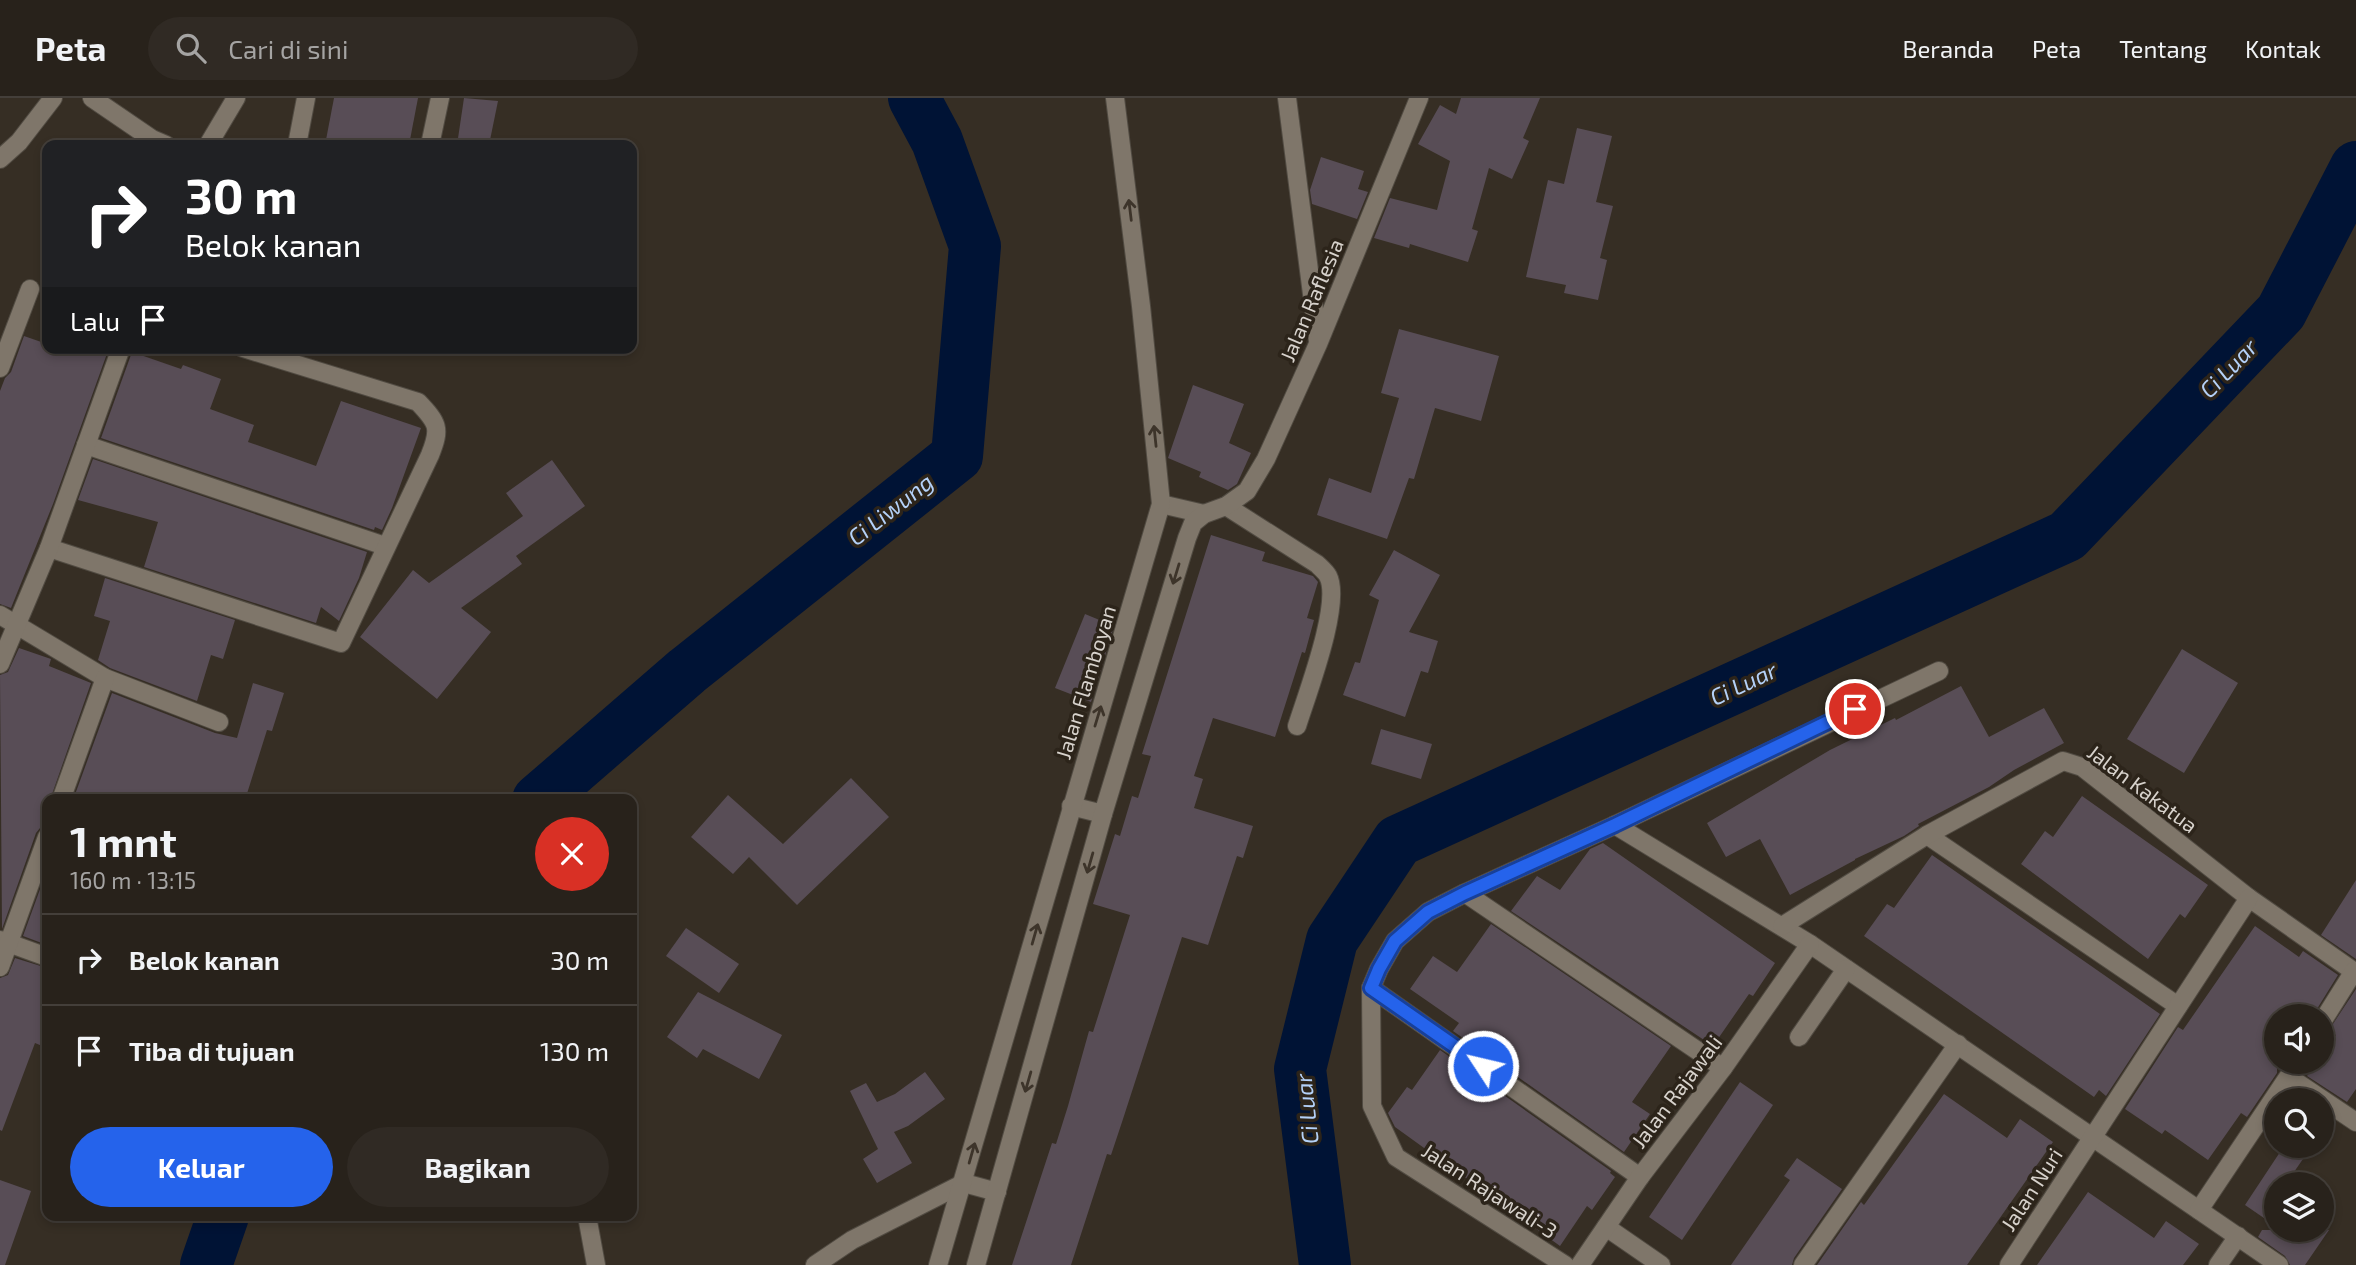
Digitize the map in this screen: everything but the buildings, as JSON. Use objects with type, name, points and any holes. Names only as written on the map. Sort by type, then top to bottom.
[{"type":"street","points":[[0,159],[19,142],[53,98]]},
{"type":"street","points":[[92,98],[154,140]]},
{"type":"street","points":[[211,140],[236,98]]},
{"type":"street","points":[[298,140],[306,98]]},
{"type":"street","points":[[431,140],[440,98]]},
{"type":"street","name":"Jalan Flamboyan","points":[[938,1265],[1161,504],[1143,320],[1115,98]]},
{"type":"street","points":[[1287,98],[1318,344]]},
{"type":"street","name":"Jalan Raflesia","points":[[1226,506],[1247,491],[1266,459],[1318,344],[1419,98]]},
{"type":"street","points":[[0,368],[30,289]]},
{"type":"street","points":[[0,664],[8,620],[49,548],[119,354]]},
{"type":"street","points":[[49,548],[341,643],[430,455],[438,435],[435,419],[418,402],[262,354]]},
{"type":"street","points":[[86,445],[385,547]]},
{"type":"street","points":[[1161,504],[1204,514]]},
{"type":"street","points":[[975,1265],[1104,814],[1187,538],[1194,523],[1204,514],[1226,506],[1317,564],[1328,576],[1333,599],[1297,726]]},
{"type":"street","points":[[8,620],[105,678],[219,722]]},
{"type":"street","points":[[1640,1177],[1371,988],[1395,941],[1428,912],[1465,893],[1939,671]]},
{"type":"street","points":[[63,794],[105,678]]},
{"type":"street","name":"Jalan Kakatua","points":[[1782,926],[1927,835],[2063,761],[2082,766],[2249,898],[2355,972]]},
{"type":"street","points":[[1071,806],[1104,814]]},
{"type":"street","points":[[1615,825],[1810,944],[2279,1265]]},
{"type":"street","points":[[1927,835],[2178,1006]]},
{"type":"street","points":[[0,967],[4,942],[42,849]]},
{"type":"street","points":[[1465,893],[1723,1068]]},
{"type":"street","name":"Jalan Nuri","points":[[2009,1265],[2249,898]]},
{"type":"street","points":[[4,942],[42,955]]},
{"type":"street","name":"Jalan Rajawali","points":[[1580,1265],[1640,1177],[1723,1068],[1810,944]]},
{"type":"street","points":[[1799,1037],[1846,969]]},
{"type":"street","points":[[2334,1004],[2355,972]]},
{"type":"street","name":"Jalan Rajawali-3","points":[[1371,988],[1372,1106],[1396,1157],[1565,1265]]},
{"type":"street","points":[[1803,1265],[1958,1044]]},
{"type":"street","points":[[2199,1210],[2290,1074]]},
{"type":"street","points":[[2298,1074],[2356,1122]]},
{"type":"street","points":[[815,1265],[852,1240],[964,1183],[997,1192]]},
{"type":"street","points":[[588,1221],[596,1265]]},
{"type":"street","points":[[1606,1227],[1661,1265]]},
{"type":"street","points":[[2218,1265],[2238,1236]]},
{"type":"waterway","name":"Ci Liwung","points":[[545,794],[687,671],[957,456],[975,246],[937,141],[914,98]]},
{"type":"waterway","name":"Ci Luar","points":[[1325,1265],[1300,1069],[1332,940],[1398,841],[2067,536],[2281,312],[2356,167]]},
{"type":"waterway","name":"Ci Liwung","points":[[206,1265],[221,1221]]},
{"type":"route","points":[[1483,1066],[1371,988],[1395,941],[1428,912],[1465,893],[1615,825],[1855,709]]}]
